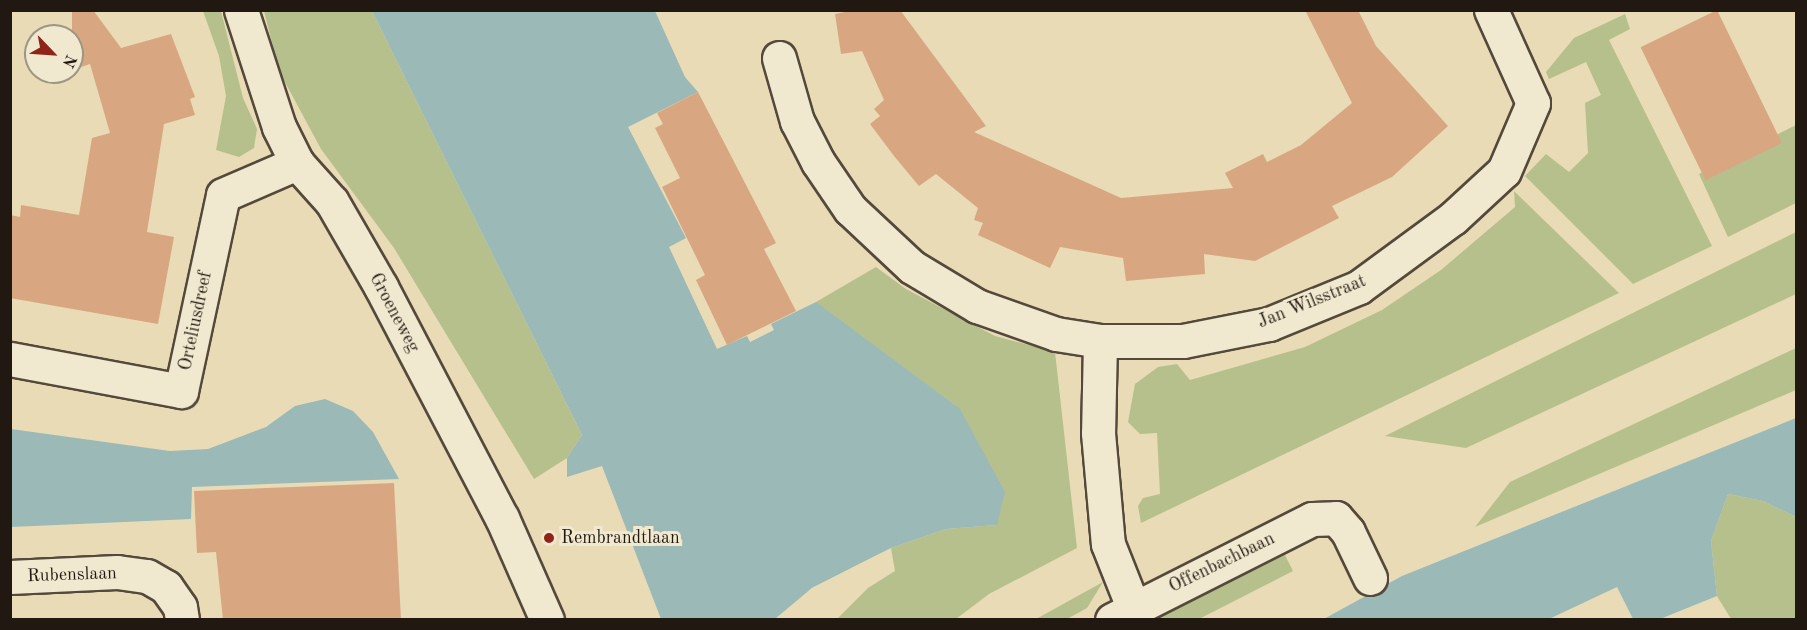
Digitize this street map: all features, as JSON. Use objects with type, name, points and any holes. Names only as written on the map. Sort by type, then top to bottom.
[{"type":"street","name":"Groeneweg","points":[[241,10],[279,127],[297,163],[332,202],[381,287],[502,518],[548,620]]},
{"type":"street","name":"Jan Wilsstraat","points":[[780,58],[797,121],[818,162],[850,209],[912,267],[977,306],[1056,334],[1100,341],[1183,341],[1269,324],[1359,287],[1453,218],[1504,171],[1514,155],[1533,103],[1491,10]]},
{"type":"street","name":"Orteliusdreef","points":[[10,359],[181,391],[223,195],[297,163]]},
{"type":"street","points":[[1100,341],[1098,433],[1108,544],[1123,613]]},
{"type":"street","name":"Offenbachbaan","points":[[1123,613],[1312,519],[1336,518],[1348,532],[1370,578]]},
{"type":"street","name":"Rubenslaan","points":[[10,577],[117,572],[147,576],[166,587],[180,607],[182,620]]},
{"type":"green space","points":[[203,11],[221,11],[243,98],[257,129],[254,148],[239,157],[216,150],[226,96],[219,56]]},
{"type":"green space","points":[[264,11],[372,11],[582,435],[567,458],[534,479],[394,248],[321,149],[279,71]]},
{"type":"green space","points":[[1625,14],[1630,29],[1609,40],[1712,246],[1633,284],[1525,176],[1546,154],[1569,172],[1588,153],[1585,103],[1601,95],[1586,62],[1549,79],[1546,72],[1574,38]]},
{"type":"green space","points":[[1796,125],[1796,203],[1728,237],[1699,174]]},
{"type":"green space","points":[[1514,191],[1619,293],[1141,523],[1138,506],[1143,498],[1160,494],[1157,433],[1140,434],[1128,422],[1135,384],[1158,367],[1177,364],[1190,380],[1305,347],[1382,310],[1441,270],[1515,207]]},
{"type":"green space","points":[[1796,232],[1796,294],[1466,448],[1385,436]]},
{"type":"green space","points":[[876,267],[906,289],[995,336],[1055,352],[1077,548],[989,594],[956,619],[837,619],[868,588],[895,571],[891,548],[946,529],[997,525],[816,302]]},
{"type":"green space","points":[[1796,348],[1796,390],[1475,527],[1510,482]]},
{"type":"green space","points":[[1728,494],[1763,501],[1796,517],[1796,619],[1731,619],[1717,596],[1711,541]]},
{"type":"green space","points":[[1285,555],[1293,571],[1199,619],[1157,619]]},
{"type":"green space","points":[[1103,582],[1087,608],[1067,619],[1036,619]]},
{"type":"water","points":[[372,11],[655,11],[685,77],[698,92],[628,127],[686,238],[669,247],[717,349],[747,336],[750,342],[774,330],[771,324],[816,302],[960,409],[1005,492],[997,525],[946,529],[891,548],[812,588],[778,619],[661,619],[602,466],[567,477],[567,458],[582,435]]},
{"type":"water","points":[[325,399],[353,411],[373,432],[399,479],[192,487],[191,519],[11,527],[11,429],[170,451],[208,449],[266,427],[295,406]]},
{"type":"water","points":[[1796,418],[1796,517],[1763,501],[1728,494],[1711,541],[1717,596],[1660,619],[1633,619],[1617,587],[1549,619],[1322,620],[1402,576]]},
{"type":"pier","points":[[891,548],[813,590],[781,620],[776,618],[812,588]]},
{"type":"building","points":[[72,10],[93,10],[121,48],[171,34],[195,97],[190,99],[195,115],[164,124],[147,232],[174,237],[158,324],[10,298],[10,215],[20,217],[21,205],[79,215],[92,138],[110,133],[90,64],[84,66],[84,24],[72,24]]},
{"type":"building","points":[[855,10],[900,10],[986,126],[974,132],[1121,198],[1233,188],[1225,173],[1263,154],[1267,162],[1301,145],[1352,103],[1305,10],[1358,10],[1376,46],[1448,126],[1392,177],[1332,206],[1339,218],[1255,261],[1204,254],[1205,274],[1126,281],[1123,258],[1060,247],[1050,268],[978,235],[983,223],[974,220],[978,208],[936,174],[919,186],[894,156],[870,124],[880,116],[874,109],[884,100],[862,51],[841,54],[835,14]]},
{"type":"building","points":[[1717,10],[1782,143],[1705,180],[1641,47]]},
{"type":"building","points":[[698,92],[776,243],[764,249],[796,311],[727,345],[696,280],[705,275],[662,187],[680,178],[655,128],[663,124],[657,113]]},
{"type":"building","points":[[394,483],[401,620],[223,620],[216,552],[197,553],[194,491]]},
{"type":"place","name":"Rembrandtlaan","points":[[549,538]]}]
